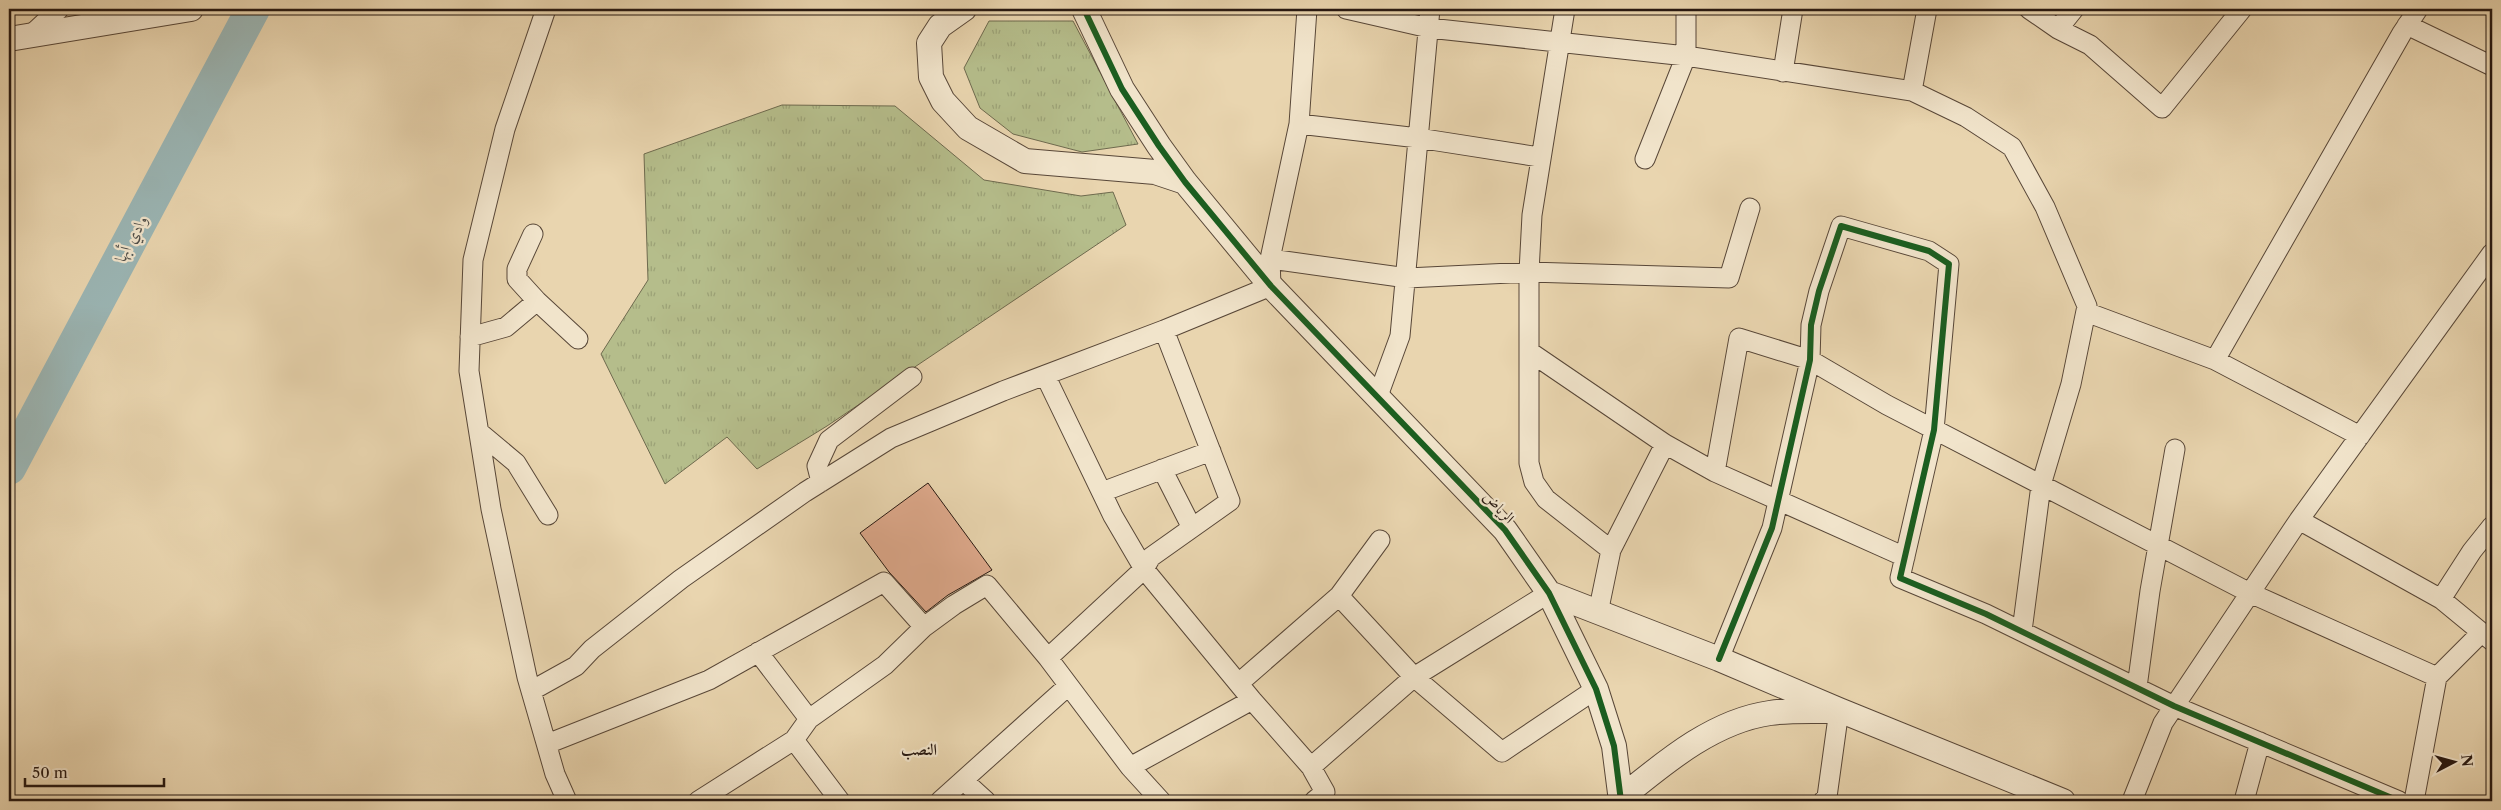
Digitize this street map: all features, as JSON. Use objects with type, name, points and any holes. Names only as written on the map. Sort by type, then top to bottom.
[{"type":"street","points":[[20,37],[58,9]]},
{"type":"street","points":[[20,37],[191,9]]},
{"type":"street","points":[[546,9],[505,129],[474,260],[468,372],[491,509],[531,690],[555,774],[567,801]]},
{"type":"street","points":[[964,9],[940,26],[929,43],[931,77],[943,101],[968,128],[1025,161],[1053,165],[1155,172],[1185,182]]},
{"type":"street","name":"الرياض","points":[[1084,9],[1122,89],[1185,182],[1271,286],[1505,530],[1549,593],[1596,689],[1614,746],[1621,800]]},
{"type":"street","points":[[531,690],[576,666],[592,649],[681,579],[821,482],[891,438],[1271,286],[1270,259],[1299,124],[1307,9]]},
{"type":"street","points":[[1346,9],[1430,28],[1686,56],[1912,91],[1966,117],[2012,148],[2045,207],[2087,306],[2070,384],[2040,485],[2022,631]]},
{"type":"street","points":[[1378,396],[1400,336],[1430,28],[1430,9]]},
{"type":"street","points":[[1565,9],[1561,43],[1539,157],[1532,215],[1529,272],[1529,463],[1534,482],[1546,499],[1611,550]]},
{"type":"street","points":[[1645,159],[1686,56],[1686,9]]},
{"type":"street","points":[[1783,72],[1794,9]]},
{"type":"street","points":[[1912,91],[1927,9]]},
{"type":"street","points":[[2029,9],[2058,28],[2090,45],[2162,108],[2242,9]]},
{"type":"street","points":[[2058,28],[2074,9]]},
{"type":"street","points":[[2216,360],[2418,9]]},
{"type":"street","points":[[2408,25],[2492,66]]},
{"type":"street","points":[[1299,124],[1418,138],[1539,157]]},
{"type":"street","points":[[1270,259],[1407,278],[1529,272],[1729,278],[1750,208]]},
{"type":"street","points":[[1719,659],[1772,528],[1810,360],[1811,325],[1819,291],[1841,226],[1929,251],[1949,264],[1934,430],[1900,578],[2022,631],[2174,706],[2390,800]]},
{"type":"street","points":[[533,234],[517,269],[517,279],[537,301],[578,339]]},
{"type":"street","points":[[2132,801],[2162,723],[2299,520],[2492,253]]},
{"type":"street","points":[[470,337],[506,327],[537,301]]},
{"type":"street","points":[[2086,312],[2216,360],[2360,436]]},
{"type":"street","points":[[1048,658],[1144,569],[1151,557],[1230,500],[1164,330]]},
{"type":"street","points":[[1715,472],[1739,338],[1810,360],[1934,430],[2250,593],[2437,677]]},
{"type":"street","points":[[1530,352],[1665,444],[1715,472],[1905,557]]},
{"type":"street","points":[[1045,375],[1102,492],[1144,569],[1252,700],[1311,767],[1325,792],[1314,801]]},
{"type":"street","points":[[821,482],[817,466],[829,440],[912,378]]},
{"type":"street","points":[[478,432],[516,463],[548,515]]},
{"type":"street","points":[[1598,613],[1611,550],[1665,444]]},
{"type":"street","points":[[2137,687],[2150,591],[2160,547],[2175,450]]},
{"type":"street","points":[[1102,492],[1211,451]]},
{"type":"street","points":[[1162,470],[1192,528]]},
{"type":"street","points":[[2299,520],[2441,599],[2487,637],[2437,677],[2414,801]]},
{"type":"street","points":[[2441,599],[2472,551],[2492,526]]},
{"type":"street","points":[[1238,683],[1339,596],[1380,540]]},
{"type":"street","points":[[547,744],[709,680],[884,582],[924,628]]},
{"type":"street","points":[[698,801],[794,740],[809,719],[885,665],[924,628],[954,605],[987,585],[1048,658],[1130,767],[1161,801]]},
{"type":"street","points":[[1311,767],[1414,677],[1549,593],[1719,659],[2063,801]]},
{"type":"street","points":[[1339,596],[1414,677],[1502,752],[1596,689]]},
{"type":"street","points":[[758,652],[809,719]]},
{"type":"street","points":[[940,801],[1068,686]]},
{"type":"street","points":[[1130,767],[1252,700]]},
{"type":"street","points":[[1621,800],[1666,762],[1723,727],[1770,713],[1839,710]]},
{"type":"street","points":[[1830,800],[1839,710]]},
{"type":"street","points":[[794,740],[840,801]]},
{"type":"street","points":[[2244,801],[2260,742]]},
{"type":"street","points":[[964,781],[986,801]]},
{"type":"green space","points":[[989,21],[1073,21],[1138,144],[1082,152],[1013,134],[980,108],[964,68]]},
{"type":"green space","points":[[782,105],[895,106],[984,180],[1081,196],[1113,192],[1126,225],[827,426],[757,469],[727,437],[665,484],[601,354],[648,280],[644,154]]},
{"type":"building","points":[[928,483],[992,570],[948,595],[926,612],[889,572],[860,533]]},
{"type":"waterway","name":"وادي أبها","points":[[9,468],[253,9]]},
{"type":"cycle path","points":[[1084,9],[1122,89],[1185,182],[1271,286],[1505,530],[1549,593],[1596,689],[1614,746],[1621,801]]},
{"type":"cycle path","points":[[1719,659],[1772,528],[1810,360],[1811,325],[1819,291],[1841,226],[1929,251],[1949,264],[1934,430],[1900,578],[1986,614],[2174,706],[2399,801]]},
{"type":"district","name":"النصب","points":[[919,749]]}]
